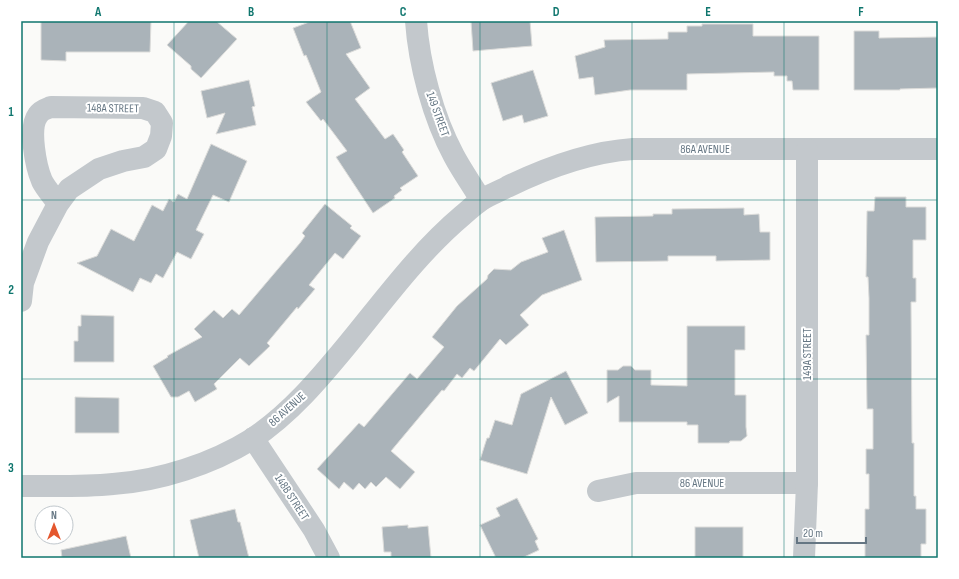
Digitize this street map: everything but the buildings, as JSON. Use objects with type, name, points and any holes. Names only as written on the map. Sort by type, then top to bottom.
[{"type":"street","name":"149 STREET","points":[[416,21],[421,59],[434,108],[454,155],[481,200]]},
{"type":"street","name":"148A STREET","points":[[21,301],[23,283],[38,242],[58,204],[69,189],[99,169],[123,160],[144,157],[156,149],[161,136],[162,123],[154,112],[143,108],[51,107],[43,110],[37,115],[34,130],[36,160],[43,183],[58,204]]},
{"type":"street","name":"86A AVENUE","points":[[481,200],[559,165],[582,158],[620,150],[938,149]]},
{"type":"street","name":"149A STREET","points":[[804,558],[807,483],[807,150]]},
{"type":"street","name":"86 AVENUE","points":[[21,486],[108,485],[152,479],[204,462],[253,438],[282,415],[311,388],[423,253],[446,230],[481,200]]},
{"type":"street","name":"148B STREET","points":[[253,438],[314,530],[329,558]]},
{"type":"street","name":"86 AVENUE","points":[[598,491],[636,483],[807,483]]}]
